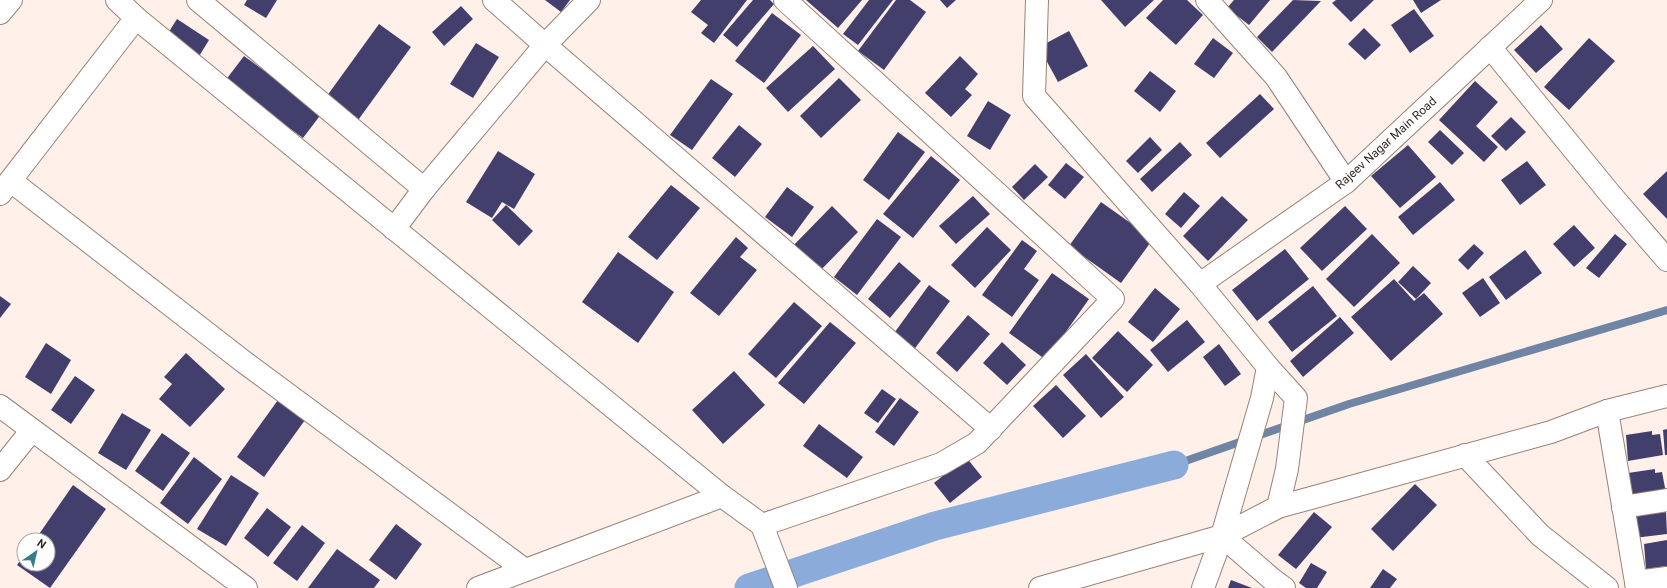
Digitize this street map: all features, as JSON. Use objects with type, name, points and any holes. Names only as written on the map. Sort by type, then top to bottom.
[{"type":"street","points":[[0,13],[11,0]]},
{"type":"street","points":[[117,0],[136,18],[722,496],[762,525],[786,588]]},
{"type":"street","points":[[198,0],[424,188]]},
{"type":"street","points":[[494,0],[991,430]]},
{"type":"street","points":[[394,229],[424,188],[545,45],[589,0]]},
{"type":"street","points":[[762,525],[941,464],[977,443],[991,430],[1113,299],[785,0]]},
{"type":"street","points":[[1037,0],[1034,96],[1200,284],[1268,367],[1296,398],[1287,469],[1278,508]]},
{"type":"street","points":[[1207,0],[1276,77],[1346,182]]},
{"type":"street","name":"Rajeev Nagar Main Road","points":[[1200,284],[1346,182],[1537,1]]},
{"type":"street","points":[[136,18],[6,187],[525,570]]},
{"type":"street","points":[[1490,47],[1601,184],[1667,260]]},
{"type":"street","points":[[1204,588],[1222,536],[1262,398],[1268,367]]},
{"type":"street","points":[[1040,588],[1222,536],[1278,508],[1550,432],[1607,411],[1667,396]]},
{"type":"street","points":[[0,406],[246,588]]},
{"type":"street","points":[[1607,411],[1637,585],[1667,578]]},
{"type":"street","points":[[0,470],[32,430]]},
{"type":"street","points":[[1465,455],[1540,536],[1607,588]]},
{"type":"street","points":[[478,588],[722,496]]},
{"type":"street","points":[[1623,507],[1667,500]]},
{"type":"street","points":[[1222,536],[1284,588]]},
{"type":"building","points":[[247,0],[277,0],[266,18],[244,5]]},
{"type":"building","points":[[545,0],[570,0],[561,12]]},
{"type":"building","points":[[701,0],[747,0],[714,43],[701,33],[708,25],[691,12]]},
{"type":"building","points":[[753,0],[770,0],[774,4],[737,47],[723,35]]},
{"type":"building","points":[[806,0],[862,0],[838,28]]},
{"type":"building","points":[[869,0],[893,0],[858,45],[843,34]]},
{"type":"building","points":[[896,0],[910,0],[926,12],[884,70],[858,51]]},
{"type":"building","points":[[940,0],[956,0],[947,8]]},
{"type":"building","points":[[1101,0],[1154,0],[1125,27]]},
{"type":"building","points":[[1163,0],[1187,0],[1203,15],[1176,45],[1146,18]]},
{"type":"building","points":[[1234,0],[1270,0],[1249,25],[1227,8]]},
{"type":"building","points":[[1293,0],[1321,1],[1272,52],[1257,37]]},
{"type":"building","points":[[1336,0],[1374,0],[1351,22],[1332,3]]},
{"type":"building","points":[[1413,0],[1441,0],[1421,13]]},
{"type":"building","points":[[461,6],[473,19],[444,46],[432,32]]},
{"type":"building","points":[[1414,9],[1434,36],[1410,53],[1391,25]]},
{"type":"building","points":[[772,13],[801,35],[764,83],[735,61]]},
{"type":"building","points":[[177,19],[209,40],[198,58],[165,38]]},
{"type":"building","points":[[379,24],[411,47],[356,123],[324,100]]},
{"type":"building","points":[[1541,25],[1563,49],[1536,73],[1514,50]]},
{"type":"building","points":[[1364,28],[1381,45],[1365,60],[1348,44]]},
{"type":"building","points":[[1069,31],[1088,66],[1058,82],[1039,47]]},
{"type":"building","points":[[1213,38],[1233,53],[1214,78],[1194,64]]},
{"type":"building","points":[[1589,38],[1615,61],[1569,110],[1544,87]]},
{"type":"building","points":[[476,43],[499,57],[473,98],[450,84]]},
{"type":"building","points":[[813,46],[835,69],[788,112],[766,88]]},
{"type":"building","points":[[244,56],[322,113],[303,138],[225,81]]},
{"type":"building","points":[[960,56],[978,74],[965,89],[972,95],[951,117],[925,93]]},
{"type":"building","points":[[1150,71],[1176,91],[1160,112],[1134,91]]},
{"type":"building","points":[[839,78],[861,100],[821,138],[800,116]]},
{"type":"building","points":[[711,79],[733,94],[692,150],[670,135]]},
{"type":"building","points":[[1475,81],[1498,102],[1476,126],[1498,147],[1484,162],[1439,120]]},
{"type":"building","points":[[1260,94],[1274,109],[1220,158],[1206,143]]},
{"type":"building","points":[[988,101],[1011,115],[990,150],[967,136]]},
{"type":"building","points":[[1511,117],[1526,132],[1506,151],[1491,136]]},
{"type":"building","points":[[739,125],[762,144],[735,177],[712,158]]},
{"type":"building","points":[[1440,130],[1464,153],[1452,165],[1428,142]]},
{"type":"building","points":[[898,132],[925,152],[889,200],[863,180]]},
{"type":"building","points":[[1150,137],[1162,150],[1138,173],[1126,161]]},
{"type":"building","points":[[1180,142],[1192,155],[1152,192],[1140,179]]},
{"type":"building","points":[[1408,145],[1436,177],[1400,208],[1371,176]]},
{"type":"building","points":[[498,151],[535,174],[514,209],[502,202],[492,218],[466,202]]},
{"type":"building","points":[[931,156],[960,180],[913,238],[883,214]]},
{"type":"building","points":[[1527,161],[1546,185],[1520,205],[1501,180]]},
{"type":"building","points":[[1066,163],[1084,177],[1065,199],[1048,185]]},
{"type":"building","points":[[1035,164],[1048,177],[1024,200],[1012,187]]},
{"type":"building","points":[[1667,171],[1667,219],[1643,194]]},
{"type":"building","points":[[1440,182],[1455,200],[1413,235],[1398,217]]},
{"type":"building","points":[[671,185],[700,208],[657,260],[628,237]]},
{"type":"building","points":[[787,187],[814,207],[792,237],[765,217]]},
{"type":"building","points":[[1184,192],[1200,206],[1181,228],[1165,214]]},
{"type":"building","points":[[973,196],[990,214],[956,244],[939,226]]},
{"type":"building","points":[[1222,196],[1248,220],[1208,261],[1183,236]]},
{"type":"building","points":[[1101,202],[1153,239],[1121,283],[1069,246]]},
{"type":"building","points":[[506,205],[533,231],[519,246],[492,220]]},
{"type":"building","points":[[832,206],[858,232],[814,277],[788,251]]},
{"type":"building","points":[[1345,206],[1367,229],[1322,271],[1300,248]]},
{"type":"building","points":[[877,219],[901,237],[857,295],[834,277]]},
{"type":"building","points":[[1574,225],[1595,248],[1574,267],[1553,244]]},
{"type":"building","points":[[987,227],[1011,250],[975,288],[951,265]]},
{"type":"building","points":[[1372,234],[1400,263],[1354,307],[1326,279]]},
{"type":"building","points":[[1615,234],[1627,244],[1599,278],[1586,268]]},
{"type":"building","points":[[736,237],[748,248],[740,257],[757,270],[719,316],[690,293]]},
{"type":"building","points":[[1022,240],[1037,251],[1024,269],[1039,280],[1012,317],[982,295]]},
{"type":"building","points":[[1474,244],[1484,253],[1468,270],[1458,260]]},
{"type":"building","points":[[1285,249],[1309,279],[1257,321],[1232,290]]},
{"type":"building","points":[[1525,250],[1542,273],[1506,300],[1489,277]]},
{"type":"building","points":[[618,252],[674,292],[638,343],[582,302]]},
{"type":"building","points":[[899,262],[921,281],[890,318],[868,299]]},
{"type":"building","points":[[1413,266],[1431,283],[1416,299],[1398,282]]},
{"type":"building","points":[[1052,273],[1089,299],[1046,360],[1009,333]]},
{"type":"building","points":[[1483,278],[1500,303],[1480,317],[1462,293]]},
{"type":"building","points":[[1394,279],[1414,301],[1424,293],[1443,314],[1391,361],[1351,317]]},
{"type":"building","points":[[929,285],[950,301],[913,351],[892,336]]},
{"type":"building","points":[[1313,286],[1337,316],[1292,352],[1268,322]]},
{"type":"building","points":[[1155,288],[1180,309],[1153,342],[1128,322]]},
{"type":"building","points":[[0,296],[11,304],[0,318]]},
{"type":"building","points":[[794,302],[822,326],[776,378],[748,354]]},
{"type":"building","points":[[968,315],[990,334],[957,372],[936,353]]},
{"type":"building","points":[[1340,317],[1354,333],[1303,377],[1290,361]]},
{"type":"building","points":[[1187,320],[1205,342],[1168,372],[1150,350]]},
{"type":"building","points":[[830,322],[856,343],[804,404],[778,383]]},
{"type":"building","points":[[1118,331],[1153,365],[1127,392],[1092,358]]},
{"type":"building","points":[[1002,342],[1026,365],[1007,385],[983,363]]},
{"type":"building","points":[[46,343],[71,360],[51,394],[25,377]]},
{"type":"building","points":[[1219,344],[1241,374],[1225,386],[1203,357]]},
{"type":"building","points":[[186,353],[225,389],[190,427],[159,399],[172,384],[164,377]]},
{"type":"building","points":[[1086,354],[1124,397],[1101,418],[1063,375]]},
{"type":"building","points":[[734,371],[765,405],[723,444],[692,410]]},
{"type":"building","points":[[75,376],[95,390],[71,424],[51,410]]},
{"type":"building","points":[[1056,385],[1086,416],[1063,438],[1033,406]]},
{"type":"building","points":[[882,389],[896,399],[878,423],[864,413]]},
{"type":"building","points":[[900,398],[919,412],[894,446],[875,432]]},
{"type":"building","points":[[278,400],[305,420],[264,477],[237,457]]},
{"type":"building","points":[[122,413],[151,430],[126,470],[98,453]]},
{"type":"building","points":[[819,424],[863,457],[847,478],[803,446]]},
{"type":"building","points":[[1667,429],[1667,455],[1665,455],[1663,430]]},
{"type":"building","points":[[1652,431],[1652,435],[1660,434],[1663,455],[1628,461],[1626,435]]},
{"type":"building","points":[[162,433],[190,453],[163,491],[135,471]]},
{"type":"building","points":[[194,457],[222,479],[188,524],[160,503]]},
{"type":"building","points":[[966,457],[982,477],[950,503],[934,483]]},
{"type":"building","points":[[1655,469],[1655,473],[1662,472],[1666,493],[1631,499],[1628,473]]},
{"type":"building","points":[[231,475],[259,493],[226,546],[197,529]]},
{"type":"building","points":[[1415,484],[1437,505],[1393,551],[1371,529]]},
{"type":"building","points":[[73,485],[106,509],[50,588],[27,572],[56,572],[56,532],[41,532]]},
{"type":"building","points":[[267,508],[291,527],[268,557],[244,538]]},
{"type":"building","points":[[1658,509],[1658,513],[1666,512],[1667,534],[1634,538],[1632,513]]},
{"type":"building","points":[[1314,512],[1332,527],[1296,569],[1278,555]]},
{"type":"building","points":[[396,524],[422,544],[396,580],[369,560]]},
{"type":"building","points":[[302,525],[325,543],[297,581],[273,563]]},
{"type":"building","points":[[1667,540],[1667,566],[1646,569],[1644,544]]},
{"type":"building","points":[[337,549],[380,580],[374,588],[308,588]]},
{"type":"building","points":[[1311,563],[1327,572],[1317,588],[1306,588],[1299,583]]},
{"type":"building","points":[[1383,569],[1397,579],[1390,588],[1370,588]]},
{"type":"building","points":[[1231,580],[1252,588],[1228,588]]},
{"type":"waterway","points":[[1174,465],[1349,404],[1667,310]]},
{"type":"waterway","points":[[749,588],[935,526],[1174,465]]}]
